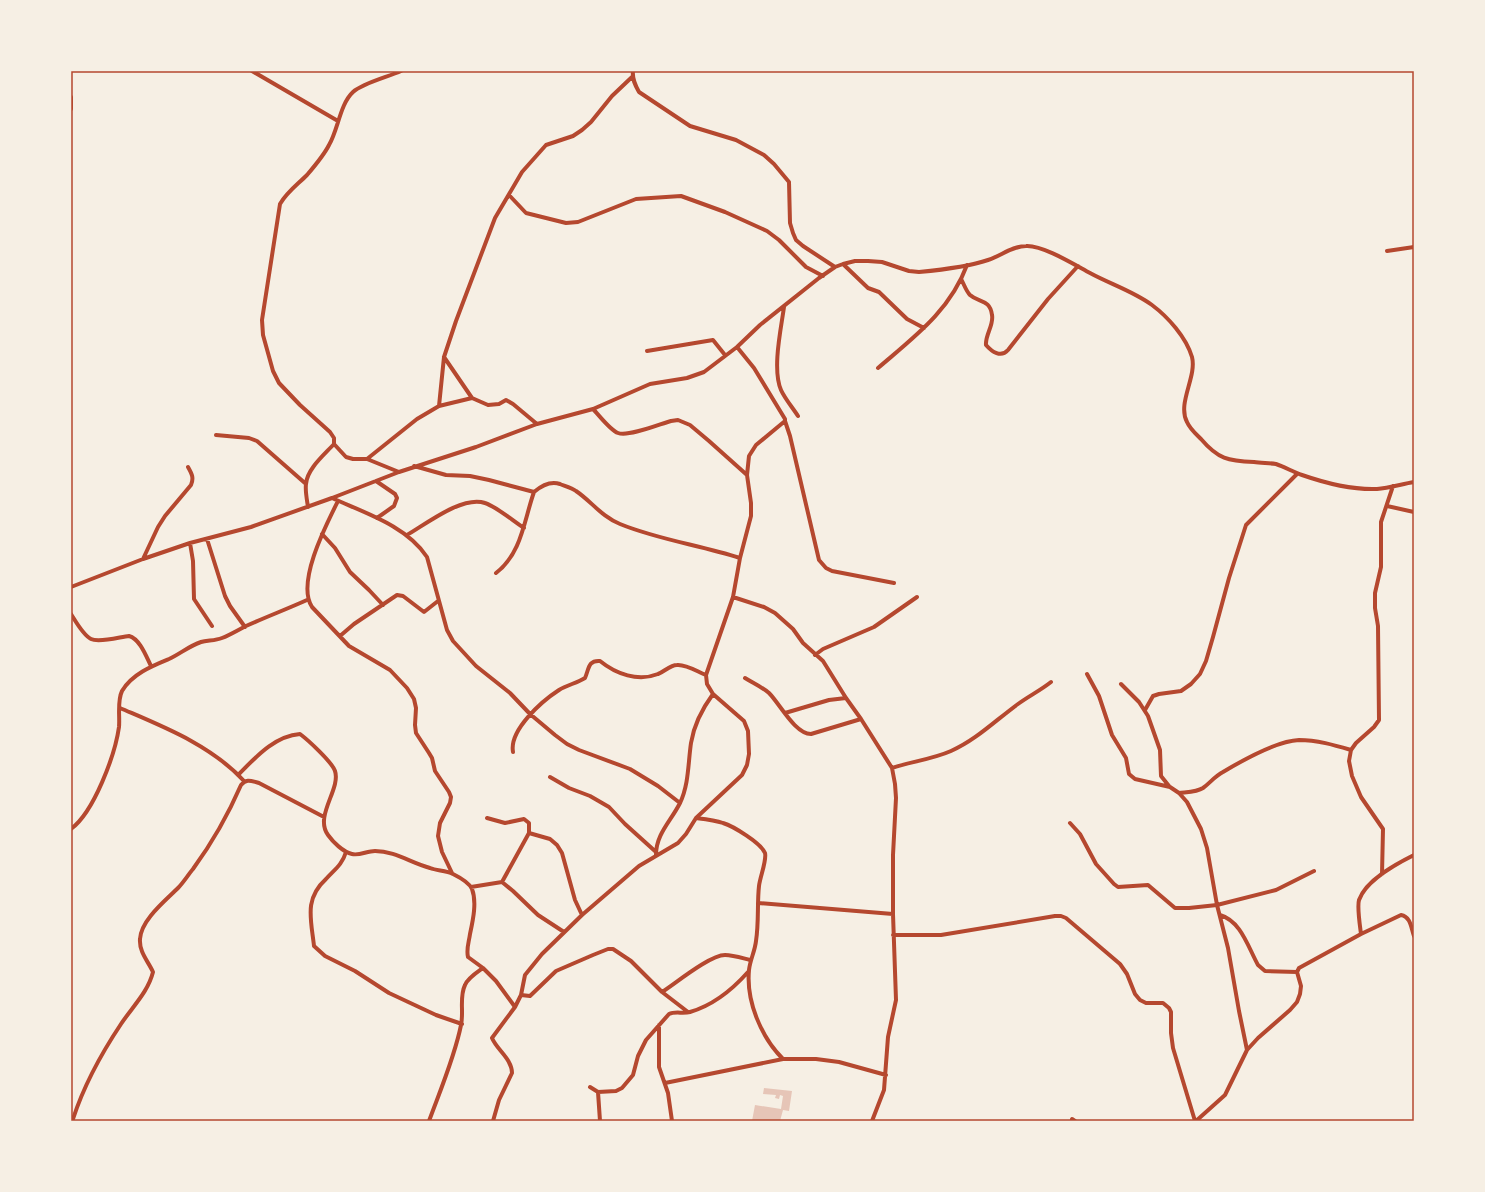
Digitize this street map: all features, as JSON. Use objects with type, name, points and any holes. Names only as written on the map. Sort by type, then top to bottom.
[{"type":"street","points":[[252,71],[308,102],[338,121]]},
{"type":"street","points":[[399,472],[367,459],[353,459],[338,450],[334,444],[334,438],[330,432],[300,405],[279,383],[273,371],[263,335],[262,320],[280,204],[285,196],[307,174],[329,146],[338,121],[352,93],[359,88],[401,71]]},
{"type":"street","points":[[633,71],[632,77],[640,92],[690,126],[736,140],[764,155],[774,164],[789,182],[790,223],[796,240],[835,267]]},
{"type":"street","points":[[439,406],[444,357],[495,218],[522,172],[540,150],[546,145],[573,136],[582,130],[591,122],[612,96],[632,77]]},
{"type":"street","points":[[71,97],[71,109]]},
{"type":"street","points":[[509,195],[526,213],[566,223],[578,222],[636,199],[681,196],[732,215],[766,231],[779,240],[806,267],[823,276]]},
{"type":"street","points":[[71,587],[190,543],[251,527],[308,507],[414,466],[476,447],[537,424],[593,409],[650,384],[687,378],[704,372],[784,306],[835,267],[843,264],[855,261],[882,262],[909,271],[919,272],[988,260],[1014,248],[1026,246],[1044,250],[1138,296],[1152,305],[1175,327],[1186,342],[1192,358],[1193,369],[1185,404],[1186,421],[1206,445],[1215,453],[1225,459],[1276,464],[1297,474],[1322,482],[1357,488],[1377,489],[1414,482]]},
{"type":"street","points":[[1387,251],[1414,247]]},
{"type":"street","points":[[843,264],[870,290],[877,290],[886,297],[907,319],[924,328]]},
{"type":"street","points":[[878,368],[924,328],[946,304],[962,279],[967,264]]},
{"type":"street","points":[[962,279],[969,294],[986,303],[990,307],[992,320],[986,345],[997,354],[1005,354],[1048,299],[1078,266]]},
{"type":"street","points":[[784,306],[777,375],[781,390],[798,416]]},
{"type":"street","points":[[647,350],[713,340],[726,355]]},
{"type":"street","points":[[737,346],[754,368],[785,419],[819,560],[822,565],[832,571],[894,583]]},
{"type":"street","points":[[444,357],[472,398],[488,405],[499,404],[506,400],[537,424]]},
{"type":"street","points":[[367,459],[417,419],[439,406],[472,398]]},
{"type":"street","points":[[593,409],[619,433],[629,433],[671,421],[678,420],[683,422],[709,441],[747,475]]},
{"type":"street","points":[[493,1121],[499,1100],[512,1070],[510,1064],[492,1038],[515,1007],[521,995],[525,975],[542,954],[564,932],[639,866],[656,854],[678,843],[686,834],[696,818],[742,775],[747,764],[749,754],[748,731],[744,721],[713,694],[707,684],[706,675],[733,597],[740,558],[751,516],[751,502],[747,475],[749,456],[756,445],[785,422]]},
{"type":"street","points":[[216,435],[249,438],[257,441],[306,484]]},
{"type":"street","points":[[308,507],[306,484],[308,476],[315,465],[334,444]]},
{"type":"street","points":[[414,466],[446,475],[470,476],[489,480],[534,492],[548,484],[558,483],[576,490],[611,520],[620,524],[668,540],[700,546],[740,558]]},
{"type":"street","points":[[144,559],[165,516],[193,480],[192,474],[188,467]]},
{"type":"street","points":[[1145,710],[1153,696],[1181,691],[1191,684],[1200,674],[1214,637],[1229,578],[1246,525],[1297,474]]},
{"type":"street","points":[[376,481],[395,494],[397,498],[394,506],[377,518]]},
{"type":"street","points":[[1382,874],[1382,829],[1352,776],[1349,761],[1351,750],[1356,743],[1374,727],[1379,720],[1378,626],[1375,608],[1375,593],[1381,567],[1381,522],[1393,486]]},
{"type":"street","points":[[496,573],[504,567],[510,558],[524,528],[534,492]]},
{"type":"street","points":[[332,498],[377,518],[407,535],[423,550],[427,557],[447,630],[453,641],[476,666],[510,693],[550,732],[567,744],[630,769],[658,786],[680,804]]},
{"type":"street","points":[[338,500],[322,534],[312,563],[308,582],[307,600],[354,650],[390,670],[407,688],[414,699],[416,708],[416,733],[429,753],[435,771],[451,797],[450,803],[440,823],[438,836],[442,852],[452,873]]},
{"type":"street","points":[[407,535],[462,503],[478,501],[492,506],[524,528]]},
{"type":"street","points":[[1387,506],[1414,512]]},
{"type":"street","points":[[322,534],[335,548],[350,572],[383,605]]},
{"type":"street","points":[[207,539],[225,596],[230,606],[246,626]]},
{"type":"street","points":[[190,543],[194,561],[194,599],[212,626]]},
{"type":"street","points":[[340,636],[354,624],[398,595],[401,594],[424,612],[438,601]]},
{"type":"street","points":[[733,597],[764,607],[775,613],[793,629],[803,643],[823,661],[892,768],[896,798],[892,914],[896,1000],[888,1037],[884,1090],[872,1121]]},
{"type":"street","points":[[816,654],[823,649],[874,626],[917,597]]},
{"type":"street","points":[[71,829],[76,826],[86,813],[98,790],[110,761],[118,734],[120,698],[122,690],[131,680],[151,666],[202,641],[220,639],[246,626],[307,600]]},
{"type":"street","points":[[71,614],[86,635],[91,639],[98,640],[129,636],[132,637],[138,642],[151,666]]},
{"type":"street","points":[[513,752],[512,745],[514,739],[530,714],[560,690],[584,678],[590,664],[594,661],[600,661],[621,674],[637,678],[658,674],[677,665],[682,665],[706,675]]},
{"type":"street","points":[[1087,674],[1099,696],[1112,735],[1126,758],[1129,774],[1135,779],[1170,787]]},
{"type":"street","points":[[745,678],[768,692],[796,726],[806,734],[811,734],[861,719]]},
{"type":"street","points":[[892,768],[950,752],[995,722],[1019,703],[1039,692],[1051,682]]},
{"type":"street","points":[[1121,684],[1145,710],[1160,750],[1161,776],[1170,787],[1179,793],[1187,802],[1201,829],[1207,848],[1217,905],[1228,948],[1247,1050]]},
{"type":"street","points":[[656,854],[658,838],[680,804],[685,788],[691,742],[697,721],[702,709],[713,694]]},
{"type":"street","points":[[785,713],[829,700],[846,698]]},
{"type":"street","points":[[120,708],[193,742],[206,750],[244,781]]},
{"type":"street","points":[[238,775],[273,743],[291,735],[300,734],[332,765],[336,773],[335,782],[324,817],[325,830],[328,836],[346,852],[353,854],[375,851],[391,853],[434,870],[452,873],[472,887],[474,909],[466,952],[468,957],[483,968],[496,981],[515,1007]]},
{"type":"street","points":[[1179,793],[1204,788],[1216,776],[1227,769],[1269,748],[1283,743],[1300,740],[1312,741],[1351,750]]},
{"type":"street","points":[[550,777],[609,807],[656,854]]},
{"type":"street","points":[[78,1121],[72,1119],[90,1076],[122,1023],[146,991],[151,980],[153,972],[142,952],[140,939],[142,929],[150,917],[179,887],[204,853],[223,821],[241,784],[244,781],[249,780],[259,783],[324,817]]},
{"type":"street","points":[[487,818],[505,823],[524,819],[529,823],[529,833],[502,882]]},
{"type":"street","points":[[696,818],[724,823],[734,827],[757,844],[765,852],[766,858],[759,885],[756,942],[748,972],[752,1004],[757,1018],[764,1034],[783,1059]]},
{"type":"street","points":[[1070,823],[1080,834],[1096,864],[1114,884],[1118,887],[1148,885],[1175,908],[1217,905],[1276,890],[1314,871]]},
{"type":"street","points":[[529,833],[550,839],[557,845],[562,853],[575,900],[582,916]]},
{"type":"street","points":[[346,852],[342,863],[321,883],[311,901],[310,910],[314,946],[325,956],[350,968],[389,993],[436,1016],[462,1024]]},
{"type":"street","points":[[1361,934],[1359,901],[1369,885],[1395,864],[1414,855]]},
{"type":"street","points":[[472,887],[502,882],[538,915],[564,932]]},
{"type":"street","points":[[758,903],[892,914]]},
{"type":"street","points":[[1220,915],[1233,922],[1239,929],[1261,968],[1270,971],[1282,970],[1297,972]]},
{"type":"street","points":[[1297,972],[1302,966],[1361,934],[1401,915],[1406,916],[1412,921],[1414,936]]},
{"type":"street","points":[[893,935],[941,934],[1055,916],[1066,918],[1120,964],[1127,974],[1135,994],[1140,1000],[1146,1003],[1163,1003],[1169,1008],[1171,1012],[1173,1048],[1195,1121],[1225,1095],[1247,1050],[1297,1002],[1301,986],[1297,972]]},
{"type":"street","points":[[521,995],[530,996],[556,971],[608,949],[618,952],[631,960],[662,992],[689,1012]]},
{"type":"street","points":[[662,992],[703,964],[718,956],[724,955],[750,960]]},
{"type":"street","points":[[429,1121],[462,1024],[462,994],[465,985],[469,978],[483,968]]},
{"type":"street","points":[[590,1087],[598,1092],[616,1091],[622,1088],[633,1075],[641,1049],[646,1040],[672,1012],[689,1012],[713,1002],[726,994],[748,972]]},
{"type":"street","points":[[659,1025],[659,1067],[665,1083],[672,1121]]},
{"type":"street","points":[[665,1083],[783,1059],[816,1059],[839,1062],[886,1076]]},
{"type":"street","points":[[598,1092],[600,1121]]},
{"type":"building","points":[[764,1088],[792,1091],[789,1111],[783,1110],[780,1121],[752,1121],[755,1105],[781,1109],[783,1096],[780,1095],[779,1099],[775,1098],[776,1095],[763,1094]]}]
